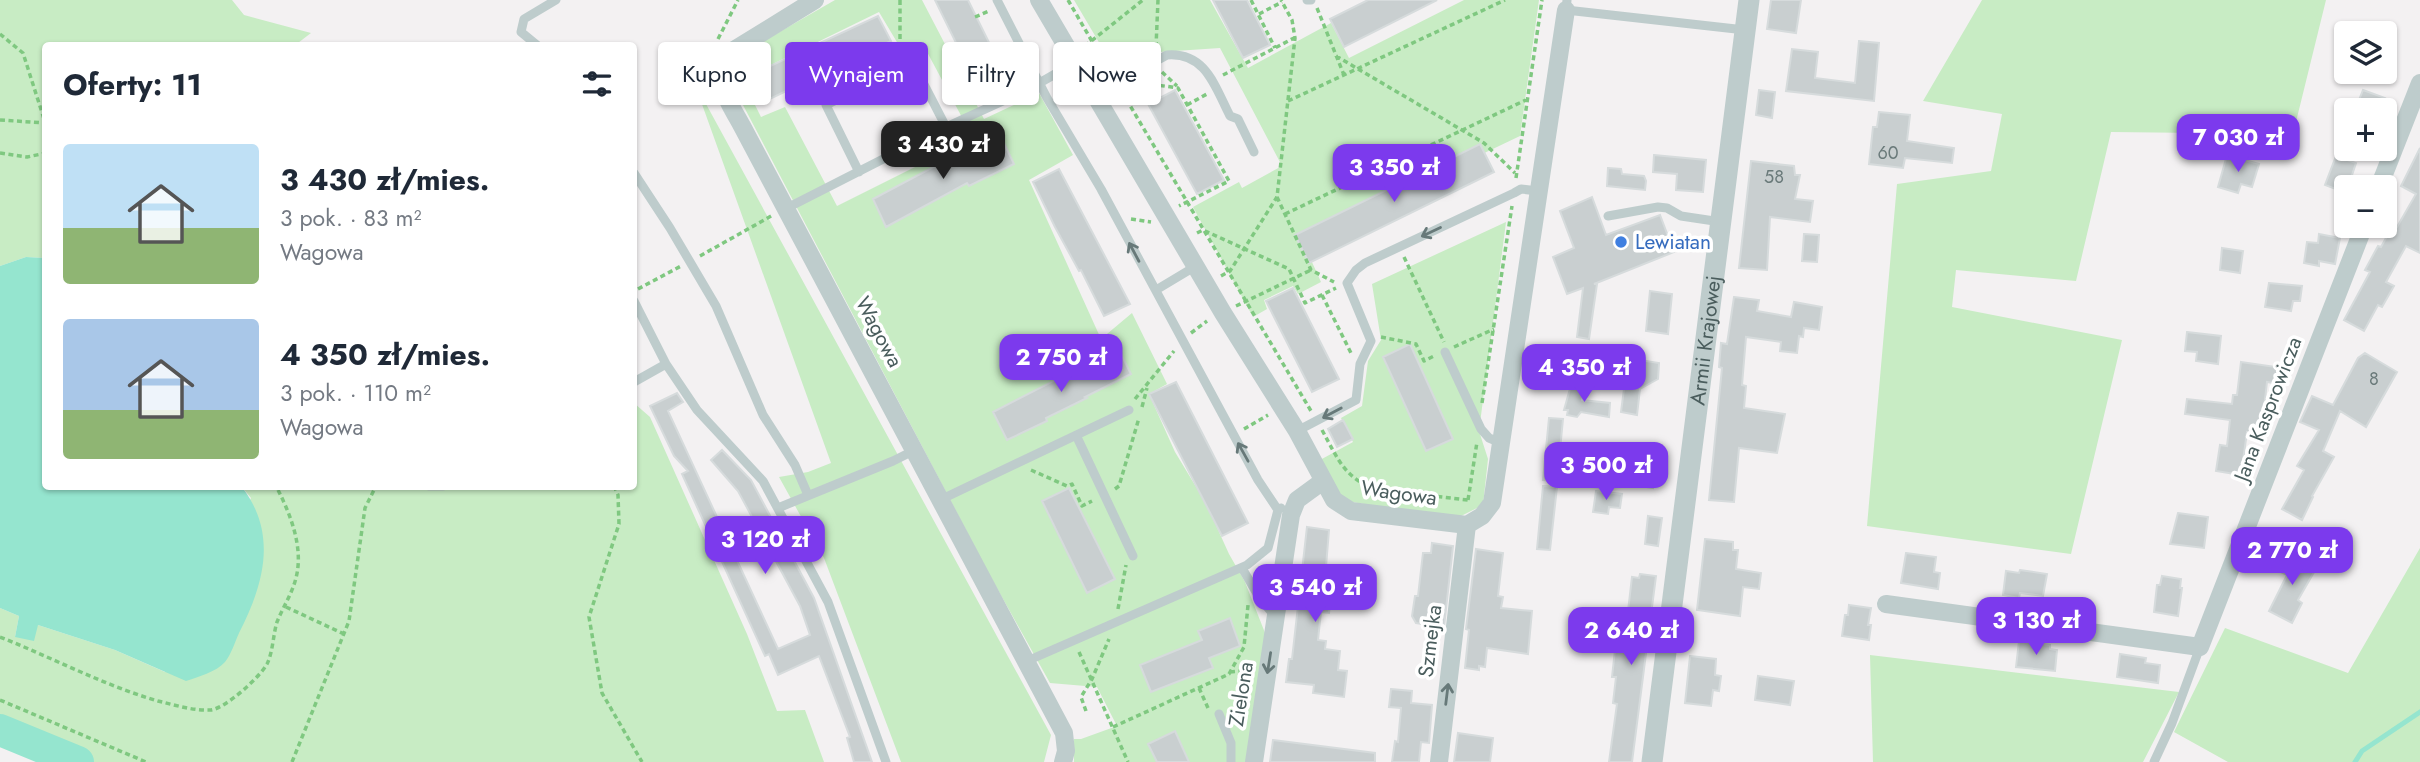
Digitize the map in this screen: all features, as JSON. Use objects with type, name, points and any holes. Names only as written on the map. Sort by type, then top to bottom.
[{"type":"street","points":[[745,42],[815,0]]},
{"type":"street","name":"Wagowa","points":[[1039,0],[1064,42]]},
{"type":"street","name":"Armii Krajowej","points":[[1651,762],[1749,0]]},
{"type":"street","points":[[1466,525],[1482,516],[1492,503],[1530,262],[1566,5]]},
{"type":"street","points":[[2384,175],[2420,84]]},
{"type":"street","name":"Wagowa","points":[[732,105],[1064,733],[1066,751],[1063,762]]},
{"type":"street","name":"Wagowa","points":[[1102,105],[1223,313],[1297,431],[1334,500],[1351,510],[1466,525]]},
{"type":"street","name":"Jana Kasprowicza","points":[[2200,647],[2359,238]]},
{"type":"street","points":[[1290,505],[1324,481]]},
{"type":"street","name":"Zielona","points":[[1254,762],[1290,505]]},
{"type":"street","name":"Szmejka","points":[[1439,762],[1466,525]]},
{"type":"street","points":[[1886,604],[2200,647]]},
{"type":"lane","points":[[533,42],[521,32],[524,19],[556,0]]},
{"type":"lane","points":[[997,0],[1258,480],[1290,505],[1268,548],[1242,568],[1027,661]]},
{"type":"lane","points":[[1566,5],[1745,30]]},
{"type":"lane","points":[[1161,58],[1178,54],[1200,64],[1230,117],[1238,119],[1254,152]]},
{"type":"lane","points":[[787,208],[1040,82],[1053,73]]},
{"type":"lane","points":[[928,92],[946,127]]},
{"type":"lane","points":[[826,105],[859,172]]},
{"type":"lane","points":[[637,178],[716,306],[764,415],[794,465],[808,495]]},
{"type":"lane","points":[[1297,431],[1356,400],[1360,364],[1371,341],[1348,283],[1356,270],[1365,263],[1514,192],[1521,189],[1538,191]]},
{"type":"lane","points":[[1608,216],[1658,207],[1667,208],[1681,216],[1721,222]]},
{"type":"lane","points":[[1156,290],[1197,266]]},
{"type":"lane","points":[[637,306],[666,364],[697,410],[763,481],[778,508],[828,602],[886,762]]},
{"type":"lane","points":[[1445,352],[1479,425],[1489,438],[1500,443]]},
{"type":"lane","points":[[637,380],[666,364]]},
{"type":"lane","points":[[942,499],[1129,410]]},
{"type":"lane","points":[[1076,435],[1133,556]]},
{"type":"lane","points":[[778,508],[915,450]]},
{"type":"lane","points":[[1242,568],[1259,597],[1276,617]]},
{"type":"lane","points":[[2154,762],[2172,723],[2200,647]]},
{"type":"lane","points":[[1219,714],[1231,743],[1231,762]]},
{"type":"path","points":[[718,42],[738,0]]},
{"type":"path","points":[[900,0],[901,42]]},
{"type":"path","points":[[1068,0],[1092,41],[1143,0]]},
{"type":"path","points":[[1155,42],[1158,0]]},
{"type":"path","points":[[1251,0],[1275,48]]},
{"type":"path","points":[[1311,0],[1344,75]]},
{"type":"path","points":[[1288,101],[1505,0]]},
{"type":"path","points":[[1466,525],[1542,0]]},
{"type":"path","points":[[1207,284],[1228,272],[1277,197],[1295,38],[1292,20],[1282,1],[1259,15]]},
{"type":"path","points":[[0,34],[23,53],[42,113]]},
{"type":"path","points":[[1187,105],[1214,85],[1295,38]]},
{"type":"path","points":[[1336,56],[1484,143],[1517,174]]},
{"type":"path","points":[[1117,220],[1123,218],[1150,223],[1229,181],[1178,88],[1161,70]]},
{"type":"path","points":[[1161,86],[1178,88]]},
{"type":"path","points":[[1284,214],[1528,99]]},
{"type":"path","points":[[1130,105],[1346,473],[1366,486],[1390,492],[1468,500]]},
{"type":"path","points":[[0,120],[42,123]]},
{"type":"path","points":[[0,153],[27,157],[42,154]]},
{"type":"path","points":[[1277,197],[1311,270],[1342,285]]},
{"type":"path","points":[[637,290],[787,208]]},
{"type":"path","points":[[1203,229],[1289,269],[1305,303],[1322,295],[1353,357],[1360,364]]},
{"type":"path","points":[[1182,241],[1203,229]]},
{"type":"path","points":[[1399,247],[1447,350],[1493,328]]},
{"type":"path","points":[[1129,410],[1183,339],[1204,322],[1311,270]]},
{"type":"path","points":[[1368,333],[1416,344],[1424,361],[1445,352]]},
{"type":"path","points":[[1015,462],[1067,486],[1072,484],[1082,506],[1105,495],[1119,486],[1147,386]]},
{"type":"path","points":[[1233,435],[1282,407]]},
{"type":"path","points":[[0,637],[128,692],[184,708],[213,710],[229,703],[267,663],[278,621],[297,576],[296,544],[290,512],[278,490]]},
{"type":"path","points":[[292,762],[349,621],[365,509],[374,490]]},
{"type":"path","points":[[616,490],[619,524],[589,617],[602,693],[642,762]]},
{"type":"path","points":[[1086,711],[1082,697],[1092,680],[1115,622],[1126,560],[1133,556]]},
{"type":"path","points":[[1230,671],[1244,647],[1251,583]]},
{"type":"path","points":[[286,607],[344,634]]},
{"type":"path","points":[[1074,640],[1128,762]]},
{"type":"path","points":[[1113,727],[1230,671],[1249,670]]},
{"type":"path","points":[[1199,688],[1207,707]]},
{"type":"path","points":[[0,699],[146,762]]},
{"type":"shaded area","points":[[0,0],[232,0],[244,15],[311,33],[299,42],[42,42],[42,258],[26,257],[0,266]]},
{"type":"shaded area","points":[[835,0],[922,0],[944,42],[942,80],[928,54],[928,42],[897,42],[879,12],[818,42],[785,42],[785,58],[771,65],[771,42],[762,42]]},
{"type":"shaded area","points":[[1074,0],[1210,0],[1248,68],[1331,23],[1349,58],[1464,0],[1539,0],[1520,136],[1302,240],[1321,282],[1298,294],[1293,286],[1264,300],[1267,309],[1253,317],[1193,207],[1239,182],[1242,188],[1282,166],[1220,48],[1161,52],[1161,42],[1099,42]]},
{"type":"shaded area","points":[[1982,0],[2326,0],[2293,134],[2111,132],[2076,281],[1956,270],[1952,307],[2122,340],[2071,554],[1867,526],[1897,184],[1991,171],[2002,114],[1923,101]]},
{"type":"shaded area","points":[[1039,93],[1073,155],[1029,180],[1101,339],[1132,313],[1167,384],[1149,394],[1175,452],[1200,490],[1245,582],[1267,638],[1247,762],[1074,762],[1074,739],[1117,726],[1097,687],[1050,683],[989,574],[743,105],[755,105],[761,117],[785,107],[837,206],[973,138],[955,105],[977,105],[984,119],[1014,105],[1039,105]]},
{"type":"shaded area","points":[[702,105],[707,105],[1051,735],[1044,762],[901,762],[824,558],[779,477],[808,472],[831,463]]},
{"type":"shaded area","points":[[1506,222],[1479,431],[1488,459],[1483,505],[1455,519],[1340,500],[1320,460],[1353,442],[1341,418],[1362,406],[1368,361],[1381,340],[1372,284]]},
{"type":"shaded area","points":[[26,257],[42,258],[42,490],[244,490],[253,505],[263,541],[260,578],[248,615],[229,656],[217,669],[186,681],[115,650],[38,625],[34,641],[15,637],[19,616],[0,608],[0,266]]},
{"type":"shaded area","points":[[637,406],[650,417],[747,634],[777,711],[805,710],[824,762],[48,762],[0,743],[0,608],[19,616],[15,637],[38,625],[115,650],[165,672],[251,498],[244,490],[637,490]]},
{"type":"shaded area","points":[[2420,548],[2420,762],[2228,762],[2174,732],[2225,628],[2348,673]]},
{"type":"shaded area","points":[[1870,655],[2179,692],[2143,762],[1873,762]]},
{"type":"building","points":[[935,0],[968,0],[989,42],[956,42]]},
{"type":"building","points":[[1213,0],[1247,0],[1270,45],[1243,58]]},
{"type":"building","points":[[1368,0],[1437,0],[1344,47],[1330,19]]},
{"type":"building","points":[[1771,0],[1801,0],[1796,33],[1767,29]]},
{"type":"building","points":[[878,16],[891,41],[889,42],[822,42]]},
{"type":"building","points":[[1859,41],[1879,43],[1874,101],[1786,91],[1792,49],[1818,52],[1815,78],[1855,83]]},
{"type":"building","points":[[785,59],[785,92],[771,98],[771,66]]},
{"type":"building","points":[[1175,90],[1224,180],[1197,194],[1149,105],[1161,105],[1161,97]]},
{"type":"building","points":[[1759,90],[1775,92],[1772,118],[1756,115]]},
{"type":"building","points":[[2363,90],[2385,98],[2360,98]]},
{"type":"building","points":[[1879,112],[1910,115],[1907,141],[1954,148],[1952,163],[1905,158],[1903,168],[1869,164],[1873,127],[1877,127]]},
{"type":"building","points":[[1001,137],[1014,164],[969,186],[967,183],[886,227],[873,199],[954,156],[955,159]]},
{"type":"building","points":[[1480,144],[1494,172],[1309,263],[1295,235]]},
{"type":"building","points":[[2420,148],[2420,253],[2406,246],[2386,282],[2394,286],[2382,307],[2378,305],[2364,331],[2344,320],[2370,272],[2365,270],[2378,246],[2381,247],[2386,238],[2397,238],[2397,227],[2416,194],[2401,186]]},
{"type":"building","points":[[1654,155],[1706,160],[1703,192],[1676,190],[1677,174],[1653,172]]},
{"type":"building","points":[[2227,155],[2259,164],[2252,187],[2241,184],[2238,193],[2218,187]]},
{"type":"building","points":[[1751,161],[1794,166],[1795,175],[1800,175],[1795,199],[1813,201],[1810,222],[1770,217],[1767,270],[1739,268]]},
{"type":"building","points":[[2334,161],[2356,163],[2352,175],[2334,175],[2334,188],[2325,185]]},
{"type":"building","points":[[1608,168],[1621,169],[1622,174],[1644,176],[1645,190],[1607,186]]},
{"type":"building","points":[[1059,169],[1130,304],[1104,316],[1033,182]]},
{"type":"building","name":"Lewiatan","points":[[1592,197],[1606,235],[1660,215],[1674,252],[1594,284],[1597,284],[1589,339],[1577,337],[1583,288],[1567,294],[1553,257],[1574,248],[1560,211]]},
{"type":"building","points":[[1804,234],[1819,235],[1817,262],[1802,261]]},
{"type":"building","points":[[2319,234],[2340,238],[2335,264],[2319,261],[2319,266],[2304,263],[2307,242],[2318,243]]},
{"type":"building","points":[[2222,248],[2243,251],[2240,273],[2220,270]]},
{"type":"building","points":[[2269,283],[2302,286],[2300,301],[2293,301],[2291,311],[2265,307]]},
{"type":"building","points":[[1293,288],[1339,379],[1312,392],[1266,301]]},
{"type":"building","points":[[1650,291],[1672,294],[1668,334],[1646,331]]},
{"type":"building","points":[[1734,297],[1759,300],[1757,311],[1791,317],[1794,302],[1822,307],[1819,330],[1804,328],[1803,337],[1799,336],[1797,353],[1780,351],[1781,342],[1746,337],[1742,385],[1746,386],[1744,408],[1785,414],[1777,453],[1739,448],[1734,502],[1709,500],[1722,368],[1719,367],[1721,343],[1727,344]]},
{"type":"building","points":[[2187,332],[2221,336],[2218,364],[2196,361],[2197,352],[2185,351]]},
{"type":"building","points":[[1410,344],[1453,439],[1426,451],[1383,357]]},
{"type":"building","points":[[1118,348],[1131,374],[1007,440],[993,412]]},
{"type":"building","points":[[2365,353],[2397,372],[2366,427],[2340,411],[2323,451],[2334,457],[2302,520],[2282,509],[2304,470],[2297,466],[2319,430],[2300,422],[2312,396],[2333,405],[2358,358]]},
{"type":"building","points":[[1628,358],[1659,363],[1658,379],[1640,389],[1637,415],[1621,412]]},
{"type":"building","points":[[2241,362],[2283,368],[2280,384],[2267,382],[2261,434],[2247,432],[2241,475],[2216,471],[2220,445],[2227,446],[2230,420],[2185,414],[2187,399],[2232,404],[2233,395],[2237,395]]},
{"type":"building","points":[[1176,382],[1248,523],[1222,536],[1149,394]]},
{"type":"building","points":[[1571,385],[1584,387],[1582,400],[1610,403],[1609,417],[1581,412],[1577,417],[1567,415],[1568,410],[1564,410]]},
{"type":"building","points":[[677,393],[683,402],[668,411],[778,649],[810,635],[800,606],[738,491],[711,460],[722,450],[751,480],[814,598],[872,762],[854,762],[847,738],[850,737],[819,656],[778,675],[769,654],[765,656],[682,474],[688,471],[674,456],[650,406]]},
{"type":"building","points":[[1549,418],[1563,419],[1557,481],[1543,480]]},
{"type":"building","points":[[1343,420],[1353,439],[1337,447],[1328,429]]},
{"type":"building","points":[[1630,460],[1656,463],[1653,488],[1622,483],[1624,470],[1629,471]]},
{"type":"building","points":[[1543,486],[1557,487],[1550,550],[1537,549]]},
{"type":"building","points":[[1069,488],[1115,579],[1087,593],[1042,501]]},
{"type":"building","points":[[1596,491],[1622,494],[1620,508],[1609,507],[1608,514],[1593,512]]},
{"type":"building","points":[[2178,513],[2208,517],[2204,548],[2170,544]]},
{"type":"building","points":[[1648,516],[1662,518],[1658,546],[1645,544]]},
{"type":"building","points":[[1307,527],[1329,530],[1325,579],[1329,580],[1327,596],[1331,596],[1329,613],[1321,612],[1318,640],[1326,641],[1325,649],[1340,651],[1338,670],[1347,671],[1344,697],[1313,693],[1314,685],[1286,682],[1289,659],[1292,659]]},
{"type":"building","points":[[1705,539],[1733,542],[1733,550],[1738,550],[1736,569],[1761,573],[1759,589],[1743,587],[1740,616],[1697,610]]},
{"type":"building","points":[[1432,543],[1453,546],[1444,627],[1416,623],[1412,616],[1415,596],[1418,596],[1423,553],[1431,553]]},
{"type":"building","points":[[1476,549],[1503,553],[1498,596],[1503,597],[1501,608],[1532,611],[1528,654],[1487,648],[1485,667],[1479,666],[1479,670],[1465,668],[1469,630],[1466,629]]},
{"type":"building","points":[[2290,552],[2317,567],[2298,600],[2302,603],[2292,623],[2269,611],[2287,575],[2279,571]]},
{"type":"building","points":[[1906,553],[1936,557],[1934,572],[1940,573],[1938,589],[1901,583]]},
{"type":"building","points":[[2020,570],[2047,574],[2043,596],[2020,593],[2019,598],[2003,595],[2006,571],[2019,573]]},
{"type":"building","points":[[1640,574],[1656,576],[1632,762],[1609,762],[1617,704],[1613,703],[1616,677],[1612,677],[1616,641],[1620,641],[1624,611],[1628,611],[1632,577],[1639,578]]},
{"type":"building","points":[[2162,576],[2181,579],[2178,616],[2154,612],[2157,585],[2160,585]]},
{"type":"building","points":[[1849,605],[1871,608],[1869,640],[1842,636]]},
{"type":"building","points":[[1230,618],[1240,646],[1209,658],[1213,668],[1151,692],[1140,665],[1202,640],[1198,631]]},
{"type":"building","points":[[2019,641],[2050,645],[2050,649],[2057,650],[2055,671],[2016,667]]},
{"type":"building","points":[[2120,654],[2146,658],[2145,663],[2160,665],[2158,683],[2117,677]]},
{"type":"building","points":[[1690,656],[1716,659],[1715,675],[1721,676],[1719,691],[1713,690],[1711,706],[1685,703]]},
{"type":"building","points":[[1758,676],[1794,681],[1790,705],[1755,700]]},
{"type":"building","points":[[1391,689],[1412,691],[1411,703],[1432,705],[1429,743],[1421,742],[1419,762],[1392,762],[1395,741],[1398,742],[1401,708],[1389,707]]},
{"type":"building","points":[[1175,731],[1189,762],[1157,762],[1148,744]]},
{"type":"building","points":[[1458,733],[1493,738],[1490,762],[1454,762]]},
{"type":"building","points":[[1273,740],[1375,753],[1375,762],[1270,762]]},
{"type":"waterway","points":[[2355,762],[2362,751],[2420,712]]},
{"type":"waterway","points":[[0,730],[78,762]]},
{"type":"place","name":"Lewiatan","points":[[1621,242]]}]
